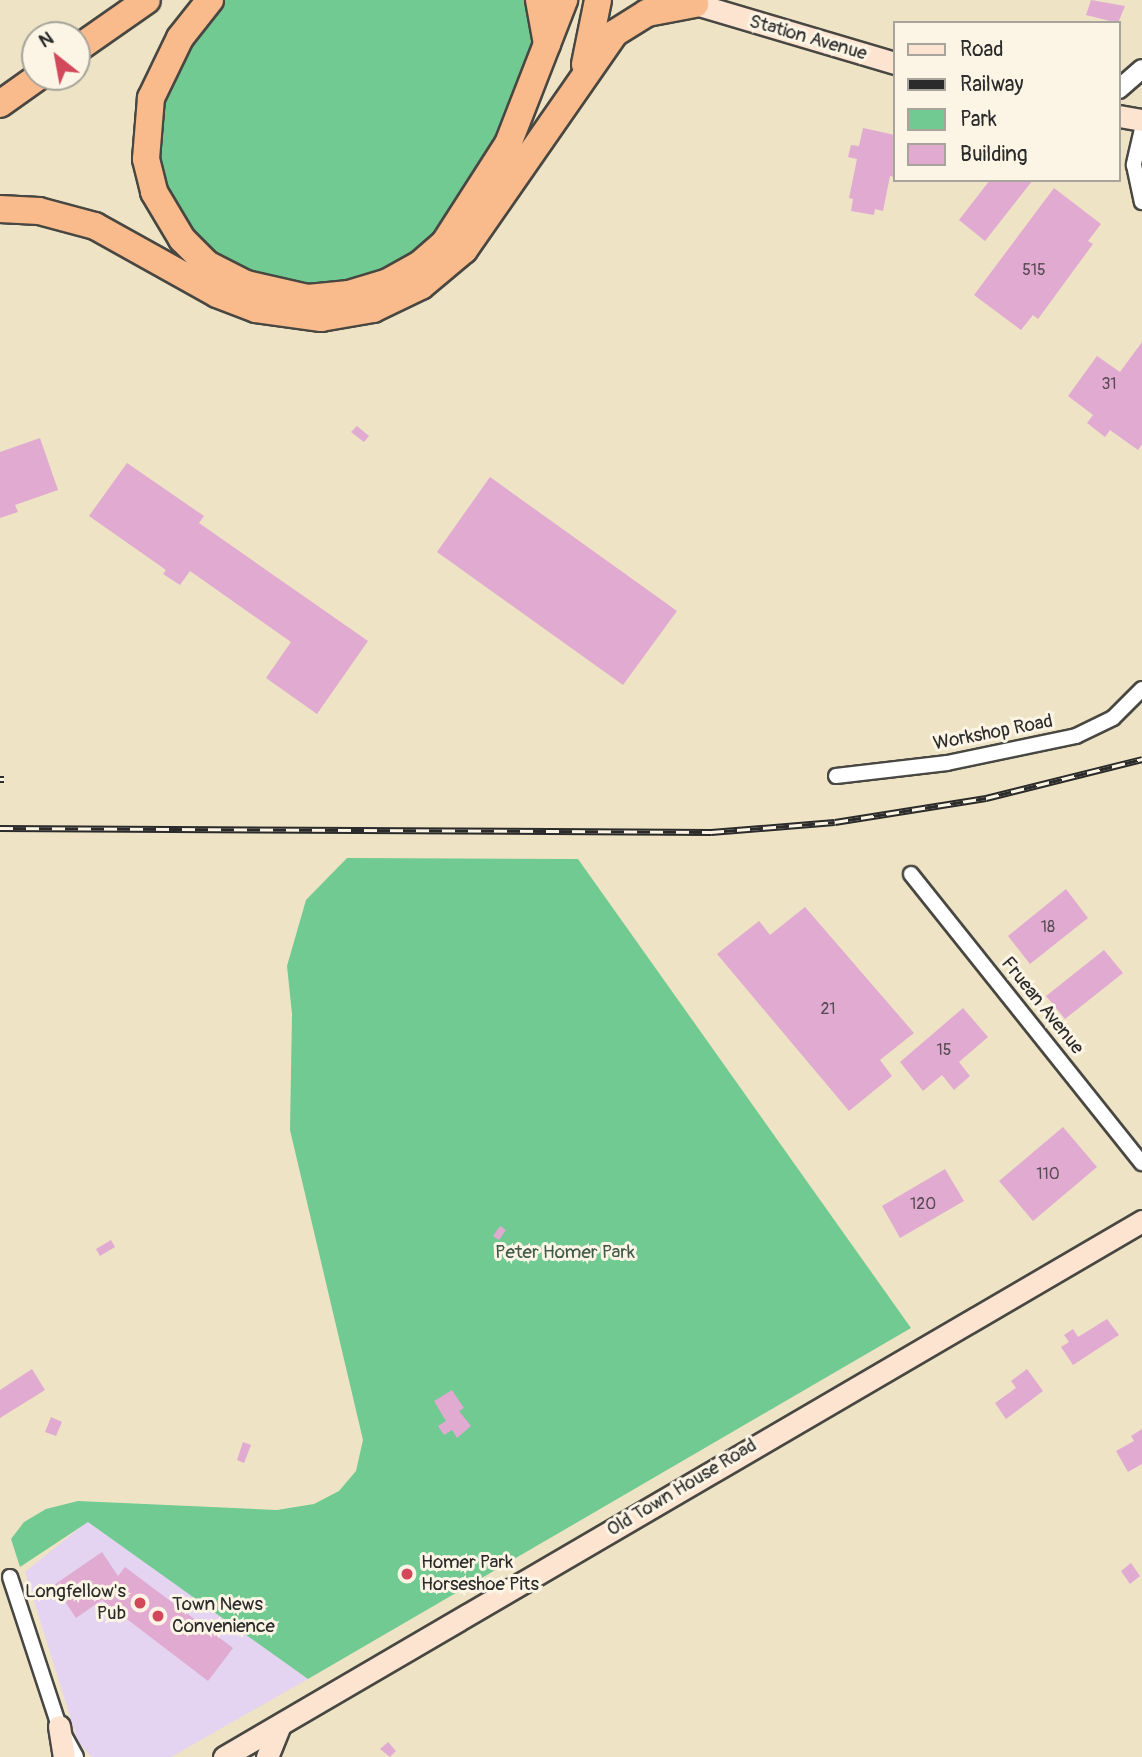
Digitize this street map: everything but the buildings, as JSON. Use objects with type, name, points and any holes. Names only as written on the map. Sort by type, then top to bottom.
[{"type":"highway","points":[[91,39],[147,0]]},
{"type":"highway","points":[[210,0],[180,38],[151,98],[146,137],[149,176],[161,208],[194,253],[226,275],[287,295],[329,297],[369,289],[404,274],[433,254],[456,229],[495,170],[521,117],[564,0]]},
{"type":"highway","points":[[539,0],[547,45]]},
{"type":"highway","points":[[580,82],[598,0]]},
{"type":"highway","points":[[0,209],[39,211],[95,226],[217,294],[256,309],[320,318],[357,314],[413,290],[464,250],[580,82],[624,24],[647,13],[688,2]]},
{"type":"highway","points":[[0,104],[21,89]]},
{"type":"main road","name":"Station Avenue","points":[[688,2],[894,63]]},
{"type":"main road","points":[[1121,116],[1142,120]]},
{"type":"main road","name":"Old Town House Road","points":[[224,1757],[1142,1221]]},
{"type":"main road","points":[[267,1757],[280,1725]]},
{"type":"main road","points":[[59,1726],[64,1757]]},
{"type":"street","points":[[1121,87],[1142,69]]},
{"type":"street","points":[[1142,130],[1134,175],[1142,202]]},
{"type":"street","name":"Workshop Road","points":[[836,776],[947,763],[1076,736],[1113,718],[1142,689]]},
{"type":"street","name":"Fruean Avenue","points":[[911,874],[1142,1163]]},
{"type":"street","points":[[10,1577],[59,1726],[76,1757]]},
{"type":"shaded area","points":[[88,1521],[308,1679],[171,1757],[92,1757],[78,1742],[25,1572]]},
{"type":"green space","points":[[225,0],[528,0],[538,43],[474,189],[436,239],[396,269],[319,290],[238,272],[202,246],[173,210],[159,172],[154,130],[162,93],[202,25]]},
{"type":"green space","name":"Peter Homer Park","points":[[347,858],[578,859],[911,1328],[308,1679],[88,1522],[20,1567],[11,1539],[24,1522],[46,1509],[78,1501],[277,1510],[314,1504],[339,1491],[356,1471],[363,1440],[290,1130],[292,1014],[287,966],[306,900]]},
{"type":"railway","points":[[0,828],[711,832],[835,822],[986,798],[1142,759]]},
{"type":"place","name":"Homer Park Horseshoe Pits","points":[[407,1574]]},
{"type":"place","name":"Longfellow's Pub","points":[[140,1603]]},
{"type":"place","name":"Town News Convenience","points":[[158,1616]]}]
